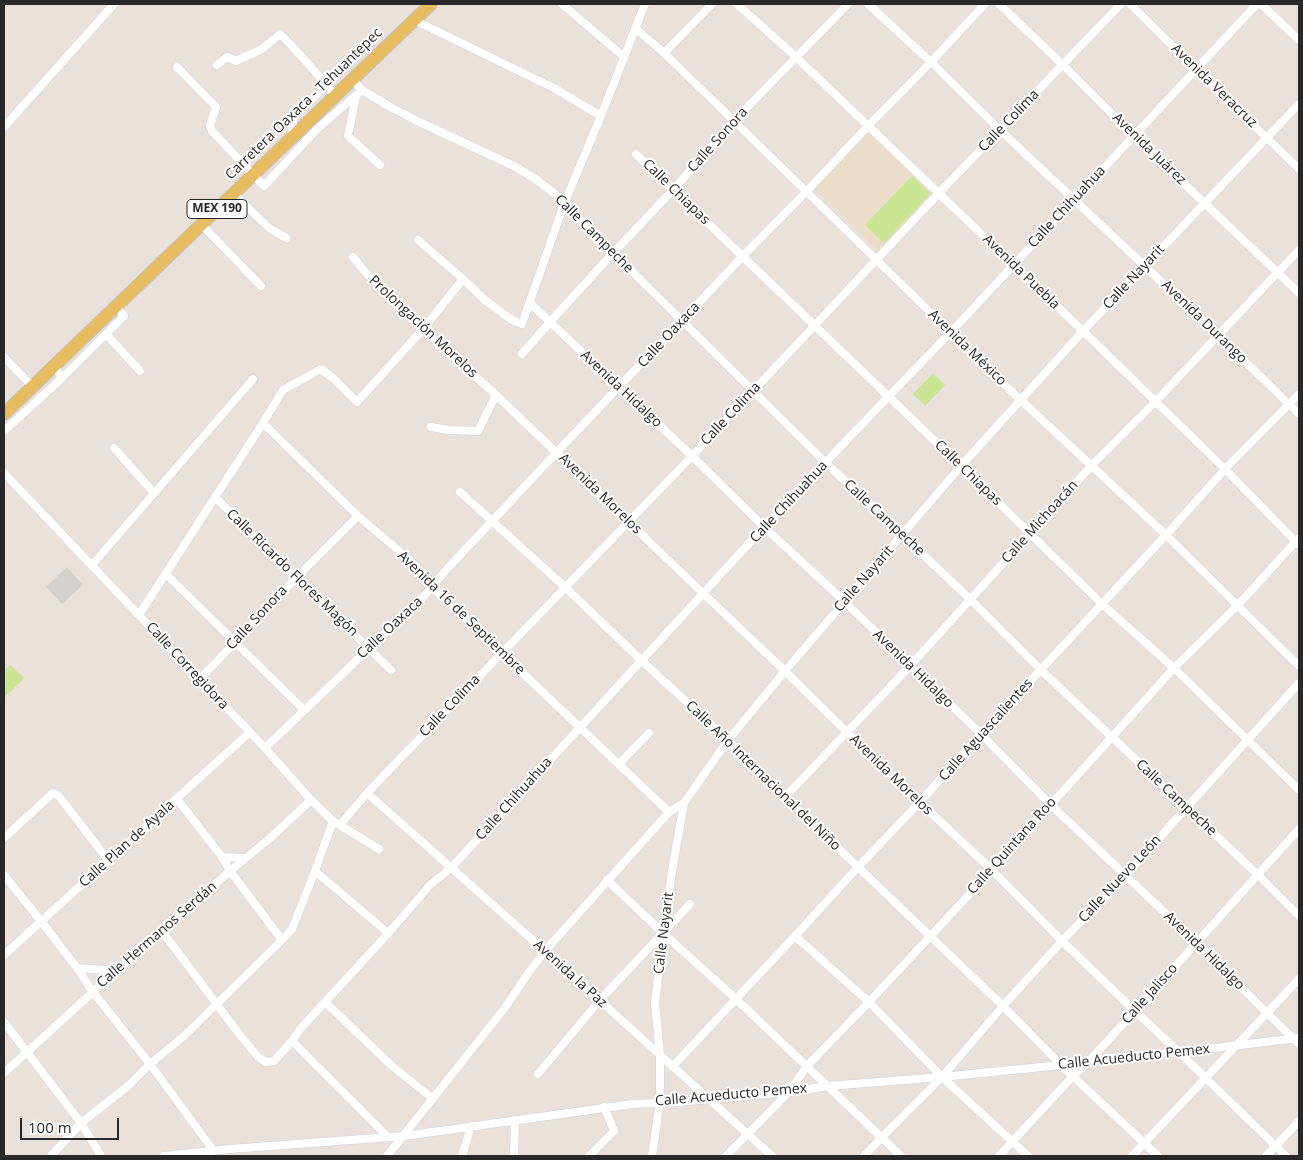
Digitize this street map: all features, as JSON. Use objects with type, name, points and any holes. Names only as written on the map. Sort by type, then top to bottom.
[{"type":"main road","name":"Carretera Oaxaca - Tehuantepec","points":[[4,414],[292,136],[331,90],[352,79],[431,4]]},
{"type":"street","points":[[4,127],[114,4]]},
{"type":"street","points":[[562,4],[623,56]]},
{"type":"street","points":[[418,240],[464,279],[485,300],[512,320],[522,324],[564,204],[601,116],[644,4]]},
{"type":"street","points":[[664,54],[712,4]]},
{"type":"street","name":"Avenida Puebla","points":[[737,4],[796,57],[939,193],[1156,401],[1298,541]]},
{"type":"street","name":"Calle Sonora","points":[[522,354],[734,121],[848,4]]},
{"type":"street","name":"Avenida Durango","points":[[868,4],[1299,414]]},
{"type":"street","name":"Calle Oaxaca","points":[[265,748],[426,595],[447,569],[557,452],[985,4]]},
{"type":"street","name":"Avenida Juárez","points":[[1000,4],[1134,136],[1299,292]]},
{"type":"street","name":"Calle Colima","points":[[336,823],[692,456],[939,193],[1121,4]]},
{"type":"street","name":"Avenida Veracruz","points":[[1130,4],[1299,168]]},
{"type":"street","points":[[1259,4],[1299,40]]},
{"type":"street","name":"Calle Chihuahua","points":[[216,1003],[258,1057],[266,1062],[274,1061],[301,1028],[430,885],[451,868],[764,527],[951,332],[1259,4]]},
{"type":"street","points":[[414,20],[523,72],[601,116]]},
{"type":"street","name":"Avenida México","points":[[636,28],[807,191],[1009,389],[1238,605],[1299,666]]},
{"type":"street","points":[[217,65],[227,57],[236,61],[262,49],[280,34],[331,90]]},
{"type":"street","points":[[177,67],[216,107],[210,126],[212,131],[264,186],[317,129],[362,90]]},
{"type":"street","name":"Calle Campeche","points":[[352,79],[362,90],[417,121],[514,166],[555,194],[826,463],[1299,916]]},
{"type":"street","points":[[356,96],[348,136],[380,165]]},
{"type":"street","name":"Calle Nayarit","points":[[652,1156],[660,1102],[660,1055],[656,1003],[663,933],[684,803],[728,740],[961,466],[1083,331],[1299,104]]},
{"type":"street","name":"Calle Chiapas","points":[[636,154],[1102,604],[1174,668],[1299,790]]},
{"type":"street","points":[[233,193],[270,228],[286,238]]},
{"type":"street","points":[[201,224],[261,286]]},
{"type":"street","name":"Calle Michoacán","points":[[785,797],[910,666],[1091,466],[1156,401],[1299,250]]},
{"type":"street","name":"Prolongación Morelos","points":[[352,257],[423,329],[496,395]]},
{"type":"street","points":[[139,615],[283,390],[321,369],[357,402],[423,329],[464,279]]},
{"type":"street","name":"Avenida Hidalgo","points":[[530,303],[844,602],[1050,804],[1196,942],[1266,1013],[1297,1040]]},
{"type":"street","points":[[4,431],[62,378],[124,316],[116,306]]},
{"type":"street","points":[[106,334],[140,371]]},
{"type":"street","points":[[84,337],[91,349]]},
{"type":"street","points":[[4,358],[32,386]]},
{"type":"street","points":[[54,365],[62,378]]},
{"type":"street","points":[[92,565],[253,379]]},
{"type":"street","name":"Calle Aguascalientes","points":[[673,1066],[919,803],[980,734],[1166,536],[1226,469],[1299,394]]},
{"type":"street","points":[[432,426],[450,430],[478,432],[496,395]]},
{"type":"street","name":"Avenida Morelos","points":[[496,395],[785,671],[919,803],[992,870],[1062,941],[1180,1052],[1286,1156]]},
{"type":"street","name":"Avenida 16 de Septiembre","points":[[263,423],[358,516],[411,561],[432,587],[669,812]]},
{"type":"street","points":[[114,448],[154,493]]},
{"type":"street","name":"Calle Corregidora","points":[[4,474],[250,732],[311,800],[336,823],[379,849]]},
{"type":"street","name":"Calle Año Internacional del Niño","points":[[460,492],[565,587],[728,740],[1003,1006],[1061,1065],[1158,1156]]},
{"type":"street","name":"Calle Ricardo Flores Magón","points":[[215,497],[391,670]]},
{"type":"street","name":"Calle Sonora","points":[[200,679],[358,516]]},
{"type":"street","name":"Calle Quintana Roo","points":[[726,1156],[789,1092],[807,1066],[992,870],[1174,668],[1238,605],[1298,541]]},
{"type":"street","points":[[166,574],[304,710]]},
{"type":"street","name":"Calle Nuevo León","points":[[942,1077],[1003,1006],[1125,876],[1299,683]]},
{"type":"street","name":"Calle Plan de Ayala","points":[[4,955],[250,732]]},
{"type":"street","points":[[619,764],[649,733]]},
{"type":"street","points":[[4,838],[53,793],[58,795],[108,860]]},
{"type":"street","name":"Avenida la Paz","points":[[367,793],[546,951],[772,1156]]},
{"type":"street","points":[[177,799],[282,940]]},
{"type":"street","name":"Calle Hermanos Serdán","points":[[4,1073],[92,992],[269,839],[311,800]]},
{"type":"street","points":[[387,1156],[504,1009],[546,951],[669,812],[684,803]]},
{"type":"street","points":[[51,1156],[81,1123],[128,1086],[150,1064],[183,1037],[292,929],[336,823]]},
{"type":"street","name":"Calle Jalisco","points":[[999,1156],[1090,1060],[1299,830]]},
{"type":"street","points":[[222,857],[245,858]]},
{"type":"street","points":[[315,871],[388,933]]},
{"type":"street","points":[[4,875],[77,968],[92,992],[150,1064],[213,1150]]},
{"type":"street","points":[[607,880],[736,999],[901,1156]]},
{"type":"street","points":[[538,1074],[600,1000],[690,904]]},
{"type":"street","points":[[162,931],[216,1003]]},
{"type":"street","points":[[795,936],[869,1002],[942,1077],[1028,1156]]},
{"type":"street","points":[[77,968],[116,971]]},
{"type":"street","points":[[1132,1156],[1299,979]]},
{"type":"street","points":[[325,1002],[392,1066],[432,1098]]},
{"type":"street","points":[[4,1022],[81,1123],[101,1156]]},
{"type":"street","name":"Calle Acueducto Pemex","points":[[164,1156],[213,1150],[404,1136],[646,1102],[789,1092],[828,1086],[942,1077],[1061,1065],[1090,1060],[1297,1040]]},
{"type":"street","points":[[292,1041],[388,1137]]},
{"type":"street","points":[[864,1156],[942,1077]]},
{"type":"street","points":[[590,1156],[614,1131],[604,1107]]},
{"type":"street","points":[[514,1156],[515,1120]]},
{"type":"street","points":[[1266,1156],[1299,1121]]},
{"type":"street","points":[[462,1156],[471,1126]]},
{"type":"shaded area","points":[[869,129],[933,192],[879,252],[814,189]]},
{"type":"shaded area","points":[[67,567],[83,585],[62,604],[46,587]]},
{"type":"green space","points":[[912,176],[930,194],[884,243],[865,225]]},
{"type":"green space","points":[[933,373],[945,385],[925,406],[913,394]]},
{"type":"green space","points":[[10,665],[24,678],[4,698],[4,671]]}]
